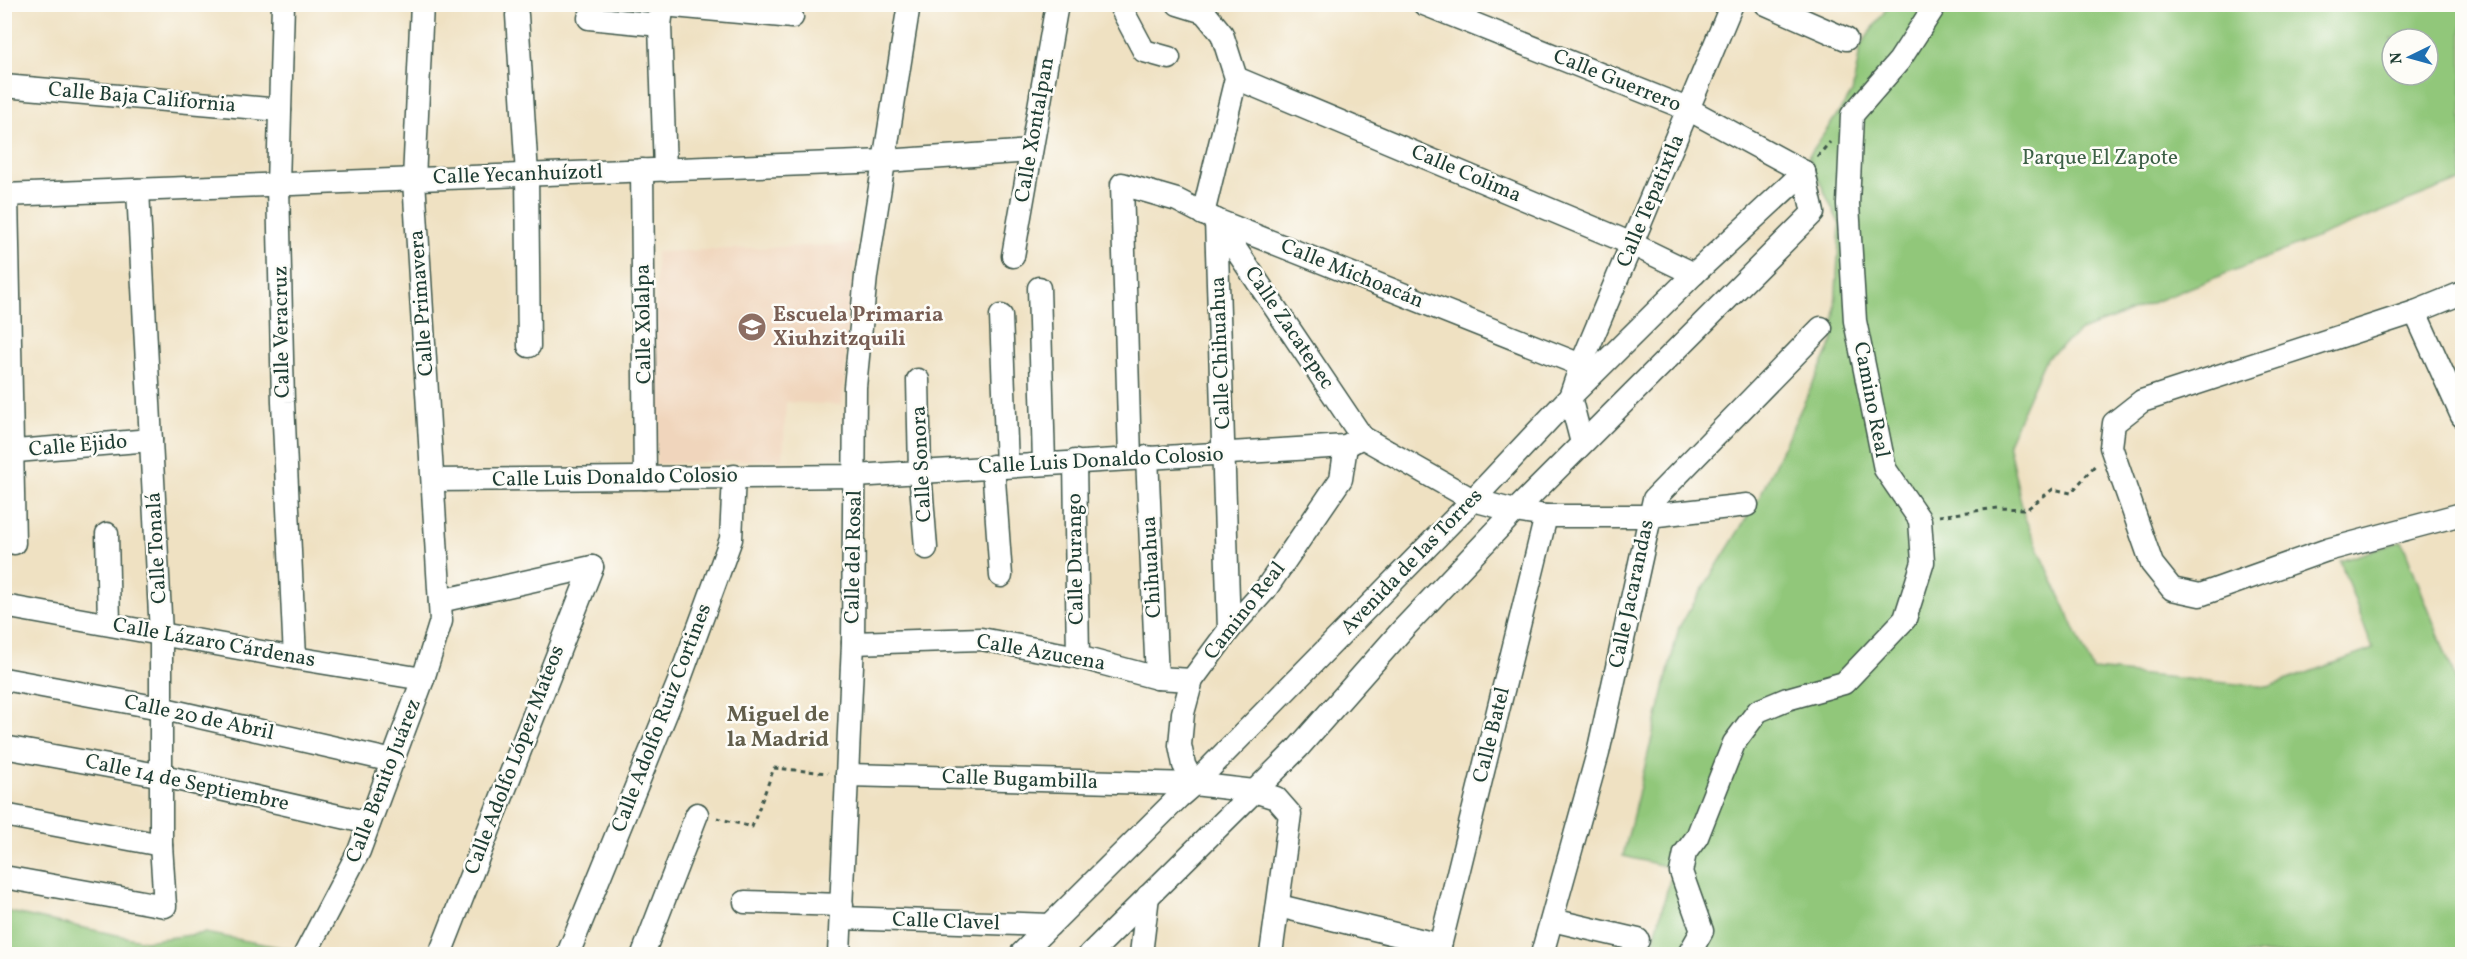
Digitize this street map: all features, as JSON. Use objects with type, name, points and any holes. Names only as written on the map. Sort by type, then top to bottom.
[{"type":"street","name":"Calle Veracruz","points":[[283,4],[278,185],[283,402],[295,658]]},
{"type":"street","name":"Calle Primavera","points":[[422,4],[414,180],[440,601]]},
{"type":"street","name":"Calle del Rosal","points":[[839,954],[853,643],[856,376],[866,276],[909,4]]},
{"type":"street","name":"Calle Xontalpan","points":[[1013,256],[1057,4]]},
{"type":"street","points":[[1119,4],[1144,51],[1170,58]]},
{"type":"street","points":[[1178,4],[1205,8],[1222,34],[1236,78]]},
{"type":"street","name":"Calle Guerrero","points":[[1424,4],[1690,110],[1804,172]]},
{"type":"street","name":"Calle Tepatixtla","points":[[1570,398],[1581,365],[1690,110],[1732,4]]},
{"type":"street","points":[[1766,4],[1846,39]]},
{"type":"street","name":"Camino Real","points":[[1920,520],[1885,469],[1855,321],[1848,204],[1852,115],[1899,61],[1936,4]]},
{"type":"street","points":[[662,11],[665,170]]},
{"type":"street","points":[[589,18],[662,11],[792,17]]},
{"type":"street","points":[[518,15],[527,175],[529,346]]},
{"type":"street","name":"Calle Chihuahua","points":[[1228,630],[1225,454],[1210,217],[1236,78]]},
{"type":"street","name":"Calle Colima","points":[[1236,78],[1632,244],[1694,274]]},
{"type":"street","name":"Calle Baja California","points":[[4,86],[280,110]]},
{"type":"street","name":"Calle Yecanhuízotl","points":[[6,195],[885,161],[1031,151]]},
{"type":"street","name":"Calle Xolalpa","points":[[642,170],[645,478]]},
{"type":"street","name":"Avenida de las Torres","points":[[1021,954],[1194,784],[1694,274],[1804,172],[1814,213],[1515,511],[1403,629],[1298,748],[1090,954]]},
{"type":"street","name":"Calle Michoacán","points":[[1138,458],[1122,184],[1177,200],[1210,217],[1581,365]]},
{"type":"street","name":"Calle Tonalá","points":[[4,877],[165,906],[161,845],[163,776],[160,708],[161,634],[138,190]]},
{"type":"street","points":[[6,195],[9,510],[14,543]]},
{"type":"street","name":"Calle Zacatepec","points":[[1210,217],[1354,441]]},
{"type":"street","points":[[1039,288],[1044,463]]},
{"type":"street","points":[[2463,293],[2415,312],[2142,401],[2114,423],[2111,447],[2152,564],[2172,589],[2200,595],[2327,550],[2463,514]]},
{"type":"street","points":[[2415,312],[2463,416]]},
{"type":"street","points":[[1001,316],[1001,576]]},
{"type":"street","name":"Calle Jacarandas","points":[[1542,954],[1598,753],[1654,499],[1821,328]]},
{"type":"street","name":"Calle Sonora","points":[[918,380],[920,471],[926,548]]},
{"type":"street","points":[[1570,398],[1582,443]]},
{"type":"street","name":"Calle Ejido","points":[[8,452],[151,440]]},
{"type":"street","points":[[1354,441],[1473,500],[1546,516],[1649,516],[1747,504]]},
{"type":"street","name":"Camino Real","points":[[1194,784],[1184,765],[1180,745],[1183,713],[1192,680],[1228,630],[1264,590],[1341,478],[1354,441]]},
{"type":"street","name":"Calle Luis Donaldo Colosio","points":[[433,480],[855,476],[1075,461],[1225,454],[1354,441]]},
{"type":"street","name":"Chihuahua","points":[[1138,458],[1157,678]]},
{"type":"street","name":"Calle Durango","points":[[1075,461],[1078,657]]},
{"type":"street","name":"Calle Adolfo Ruiz Cortines","points":[[568,954],[678,684],[731,539],[734,476]]},
{"type":"street","name":"Calle Batel","points":[[1439,950],[1546,516]]},
{"type":"street","points":[[1689,954],[1702,931],[1681,872],[1685,854],[1697,837],[1734,743],[1758,711],[1787,699],[1844,683],[1905,619],[1923,562],[1920,520]]},
{"type":"street","points":[[107,534],[109,624]]},
{"type":"street","name":"Calle Adolfo López Mateos","points":[[440,601],[592,567],[440,954]]},
{"type":"street","name":"Calle Benito Juárez","points":[[305,954],[359,851],[423,679],[441,621],[440,601]]},
{"type":"street","name":"Calle Lázaro Cárdenas","points":[[4,606],[423,679]]},
{"type":"street","name":"Calle Azucena","points":[[853,643],[981,639],[1078,657],[1157,678],[1192,680]]},
{"type":"street","name":"Calle 20 de Abril","points":[[4,679],[160,708],[393,761]]},
{"type":"street","name":"Calle 14 de Septiembre","points":[[4,747],[163,776],[369,823]]},
{"type":"street","name":"Calle Bugambilla","points":[[847,775],[1194,784],[1254,791],[1276,798],[1290,814],[1271,954]]},
{"type":"street","points":[[643,954],[697,814]]},
{"type":"street","points":[[4,815],[161,845]]},
{"type":"street","points":[[1141,954],[1148,896]]},
{"type":"street","name":"Calle Clavel","points":[[745,902],[842,912],[1050,925]]},
{"type":"street","points":[[1279,906],[1439,950]]},
{"type":"street","points":[[1552,920],[1638,940]]},
{"type":"path","points":[[1804,172],[1832,140]]},
{"type":"path","points":[[1920,520],[1997,508],[2027,509],[2053,489],[2071,493],[2111,447]]},
{"type":"path","points":[[697,814],[752,827],[774,768],[847,775]]},
{"type":"shaded area","name":"Escuela Primaria Xiuhzitzquili","points":[[856,244],[842,405],[786,402],[783,459],[656,464],[656,252]]},
{"type":"green space","name":"Parque El Zapote","points":[[1889,5],[2462,5],[2462,180],[2081,331],[2046,358],[2008,443],[2024,516],[2093,670],[2268,687],[2373,649],[2340,561],[2402,541],[2462,696],[2462,954],[1650,954],[1673,868],[1623,856],[1679,627],[1759,498],[1833,341],[1840,225],[1808,157],[1852,93],[1861,45]]},
{"type":"green space","points":[[5,911],[145,941],[205,933],[299,951],[297,954],[5,954]]},
{"type":"place","name":"Escuela Primaria Xiuhzitzquili","points":[[752,327]]},
{"type":"district","name":"Miguel de la Madrid","points":[[778,728]]}]
